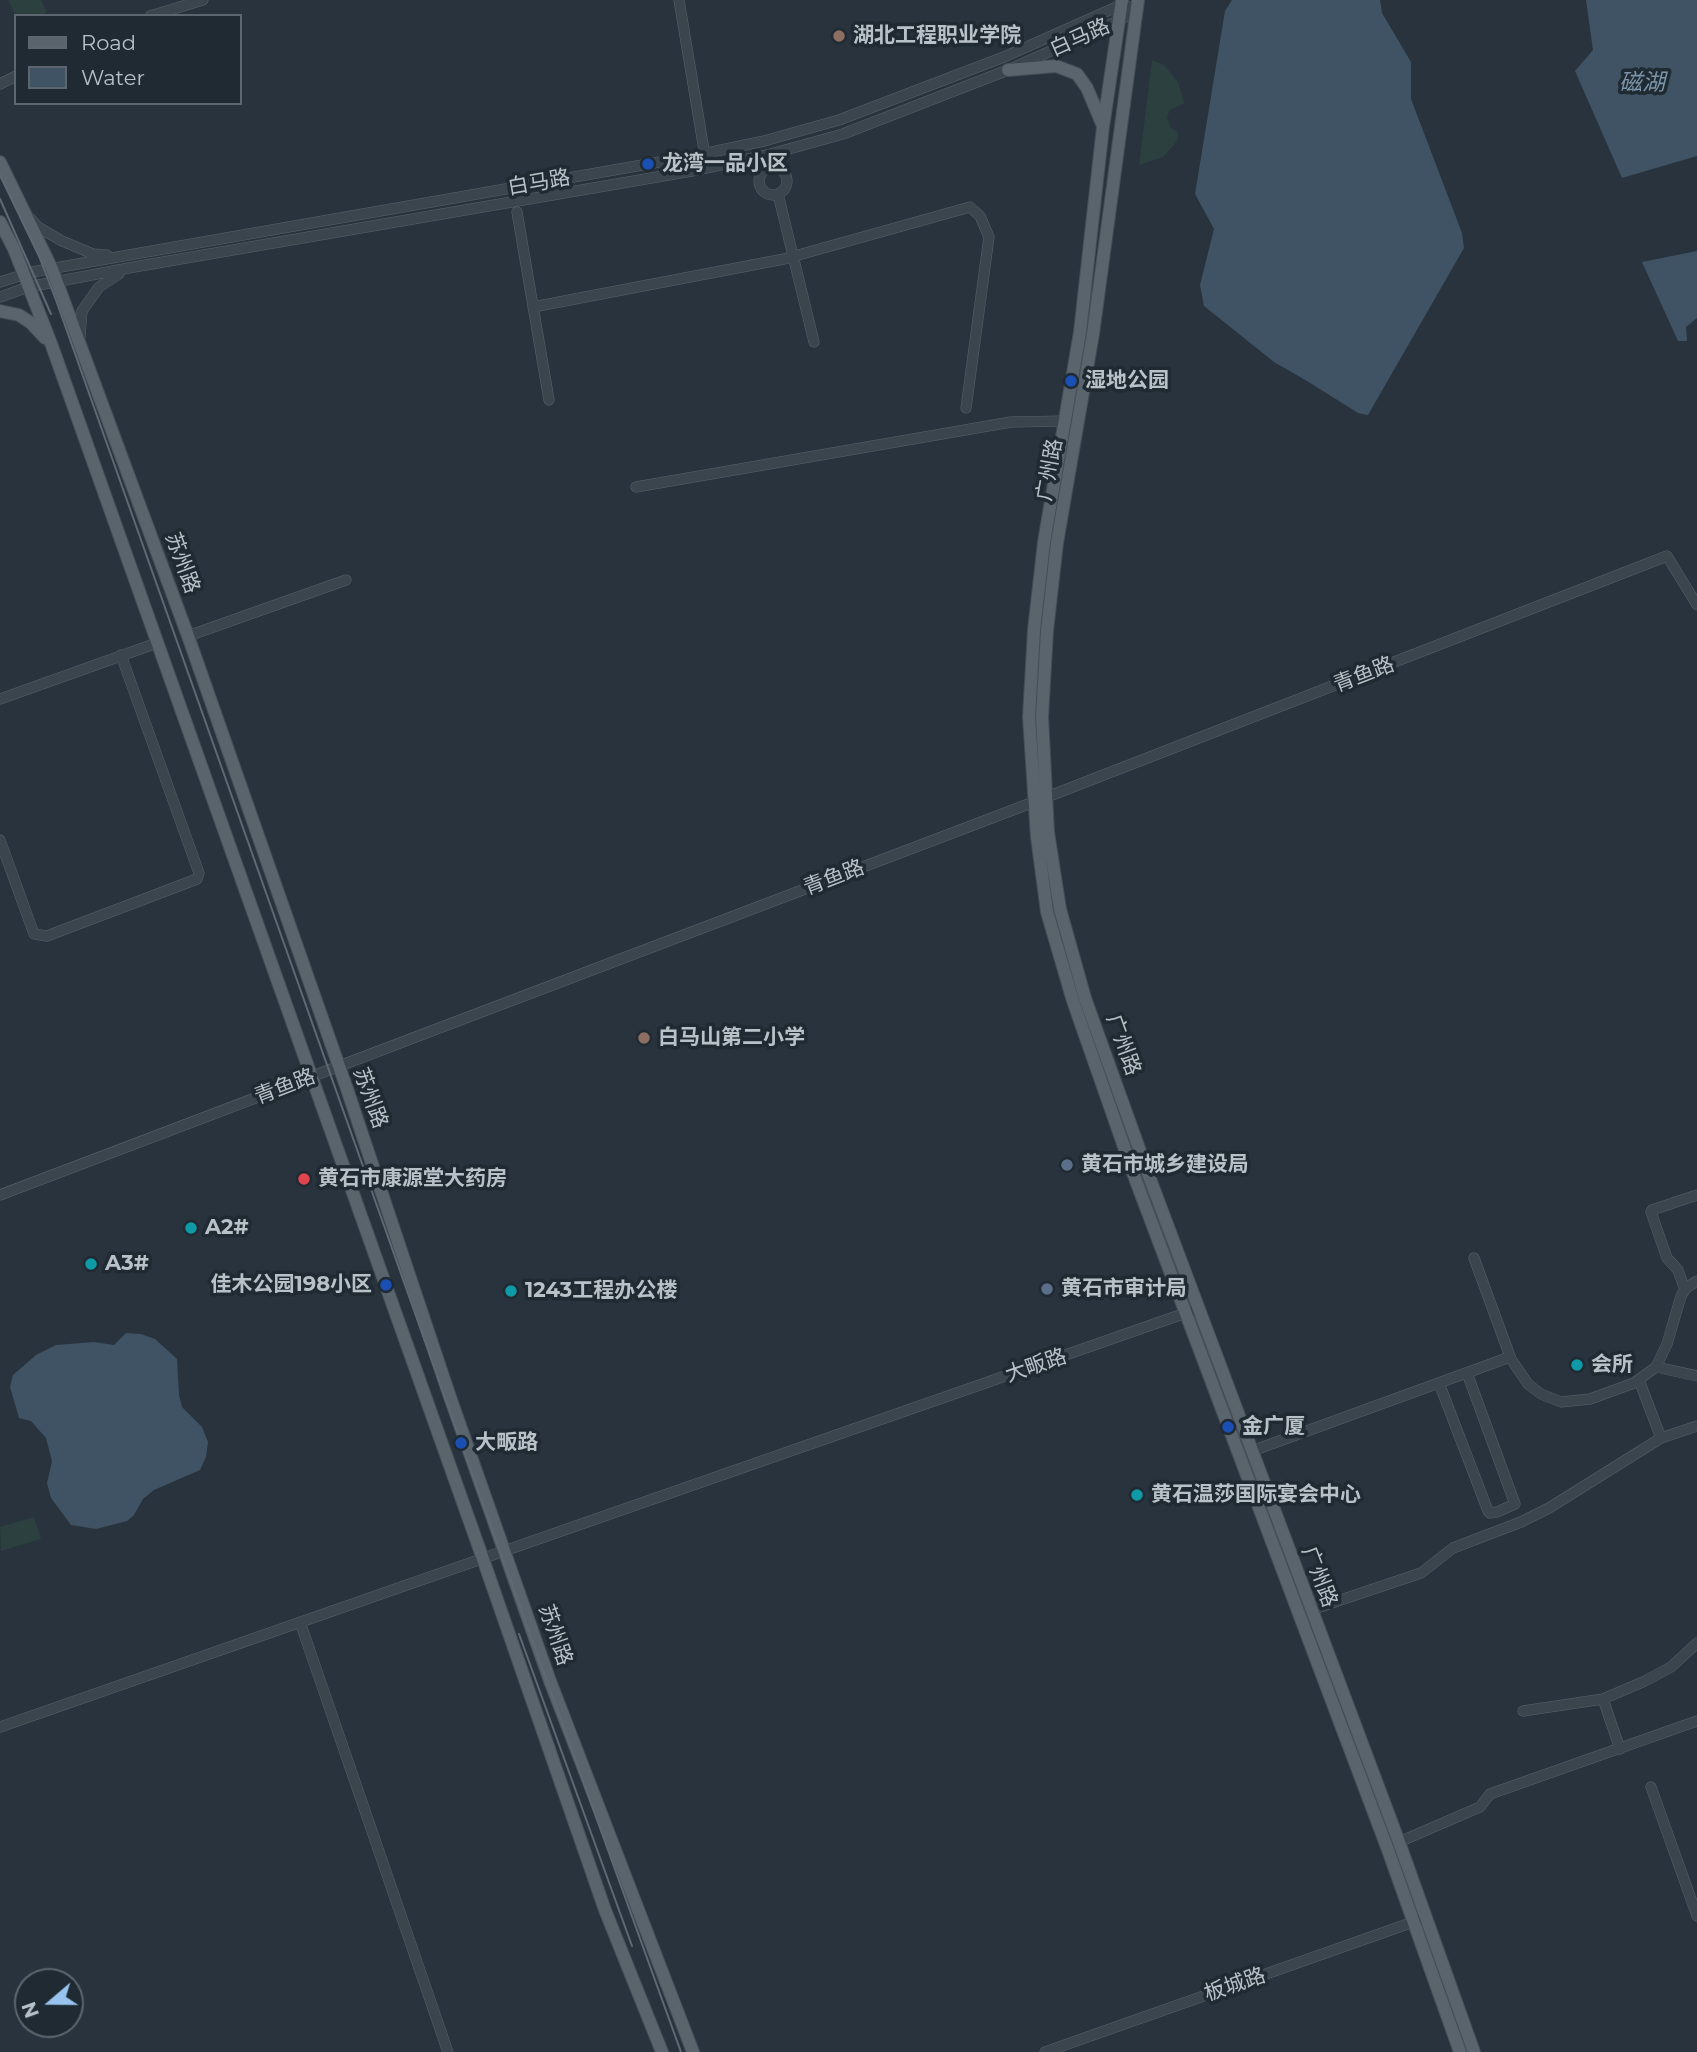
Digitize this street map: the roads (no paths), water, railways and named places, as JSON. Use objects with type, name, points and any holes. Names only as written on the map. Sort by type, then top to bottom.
[{"type":"main road","name":"广州路","points":[[1121,3],[1103,127],[1080,332],[1044,542],[1034,630],[1029,717],[1041,799],[1060,909],[1085,998],[1399,1842],[1460,2052]]},
{"type":"main road","name":"广州路","points":[[1138,4],[1093,334],[1055,556],[1047,631],[1041,799],[1037,837],[1047,912],[1073,1002],[1185,1314],[1420,1920],[1474,2052]]},
{"type":"main road","points":[[1008,70],[1056,66],[1077,74],[1087,88],[1103,127]]},
{"type":"main road","name":"苏州路","points":[[0,162],[52,269],[188,636],[551,1681],[693,2052]]},
{"type":"main road","name":"苏州路","points":[[0,222],[52,346],[313,1077],[601,1897],[662,2052]]},
{"type":"main road","points":[[0,310],[31,323],[52,346]]},
{"type":"street","points":[[157,14],[203,0]]},
{"type":"street","points":[[678,0],[707,167]]},
{"type":"street","name":"白马路","points":[[0,282],[23,274],[705,154],[764,141],[839,120],[1004,57],[1121,3],[1138,4]]},
{"type":"street","name":"白马路","points":[[0,297],[29,287],[134,267],[767,155],[843,134],[1008,70],[1120,20],[1138,4]]},
{"type":"street","points":[[783,165],[787,183],[778,194],[765,192],[759,185],[757,172],[783,165]]},
{"type":"street","points":[[778,194],[814,342]]},
{"type":"street","points":[[533,307],[794,257],[970,207],[980,216],[989,237],[966,408]]},
{"type":"street","points":[[23,211],[38,227],[93,254],[132,255]]},
{"type":"street","points":[[517,212],[549,400]]},
{"type":"street","points":[[80,344],[79,325],[82,311],[108,279],[134,267]]},
{"type":"street","points":[[636,488],[1011,422],[1065,421]]},
{"type":"street","name":"青鱼路","points":[[0,1195],[1041,799],[1667,556],[1697,605]]},
{"type":"street","points":[[188,636],[346,580]]},
{"type":"street","points":[[0,699],[157,643]]},
{"type":"street","points":[[0,840],[34,934],[47,936],[197,880],[199,873],[121,655]]},
{"type":"street","points":[[1685,1290],[1678,1270],[1667,1258],[1651,1212],[1697,1195]]},
{"type":"street","points":[[1474,1258],[1510,1357],[1528,1384],[1541,1394],[1561,1402],[1590,1399],[1639,1380],[1656,1367],[1667,1344],[1681,1296],[1697,1281]]},
{"type":"street","name":"大畈路","points":[[0,1727],[1200,1308]]},
{"type":"street","points":[[1252,1451],[1510,1357]]},
{"type":"street","points":[[1656,1367],[1697,1376]]},
{"type":"street","points":[[1467,1373],[1521,1522]]},
{"type":"street","points":[[1639,1380],[1661,1438]]},
{"type":"street","points":[[1439,1383],[1488,1511],[1490,1513],[1515,1504]]},
{"type":"street","points":[[1311,1610],[1421,1573],[1453,1548],[1521,1522],[1549,1508],[1661,1438],[1697,1426]]},
{"type":"street","points":[[300,1622],[448,2052]]},
{"type":"street","points":[[1523,1711],[1603,1699],[1671,1667],[1697,1643]]},
{"type":"street","points":[[1603,1699],[1620,1749]]},
{"type":"street","points":[[1399,1842],[1480,1807],[1490,1794],[1697,1721]]},
{"type":"street","points":[[1651,1787],[1697,1916]]},
{"type":"street","name":"板城路","points":[[1045,2052],[1420,1920]]},
{"type":"water","points":[[1232,0],[1380,0],[1382,13],[1411,62],[1411,99],[1462,233],[1464,248],[1368,415],[1358,413],[1274,362],[1204,306],[1200,285],[1214,229],[1195,194],[1225,11]]},
{"type":"water","name":"磁湖","points":[[1586,0],[1697,0],[1697,156],[1622,178],[1575,71],[1593,50]]},
{"type":"water","points":[[1697,251],[1697,318],[1686,327],[1687,341],[1678,341],[1642,262]]},
{"type":"water","points":[[126,1333],[155,1339],[177,1359],[182,1407],[202,1427],[208,1442],[206,1457],[200,1470],[154,1490],[143,1499],[134,1515],[127,1521],[96,1529],[71,1525],[51,1498],[47,1483],[52,1461],[46,1438],[31,1421],[19,1418],[10,1387],[13,1375],[36,1355],[56,1345],[94,1342],[114,1345]]},
{"type":"tram line","points":[[0,175],[39,256],[56,300],[461,1443],[681,2052]]},
{"type":"tram line","points":[[0,199],[51,314]]},
{"type":"tram line","points":[[519,1634],[632,1946]]},
{"type":"place","name":"湖北工程职业学院","points":[[839,36]]},
{"type":"place","name":"龙湾一品小区","points":[[648,164]]},
{"type":"place","name":"湿地公园","points":[[1071,381]]},
{"type":"place","name":"白马山第二小学","points":[[644,1038]]},
{"type":"place","name":"黄石市城乡建设局","points":[[1067,1165]]},
{"type":"place","name":"黄石市康源堂大药房","points":[[304,1179]]},
{"type":"place","name":"A2#","points":[[191,1228]]},
{"type":"place","name":"A3#","points":[[91,1264]]},
{"type":"place","name":"佳木公园198小区","points":[[386,1285]]},
{"type":"place","name":"黄石市审计局","points":[[1047,1289]]},
{"type":"place","name":"1243工程办公楼","points":[[511,1291]]},
{"type":"place","name":"会所","points":[[1577,1365]]},
{"type":"place","name":"金广厦","points":[[1228,1427]]},
{"type":"place","name":"大畈路","points":[[461,1443]]},
{"type":"place","name":"黄石温莎国际宴会中心","points":[[1137,1495]]}]
